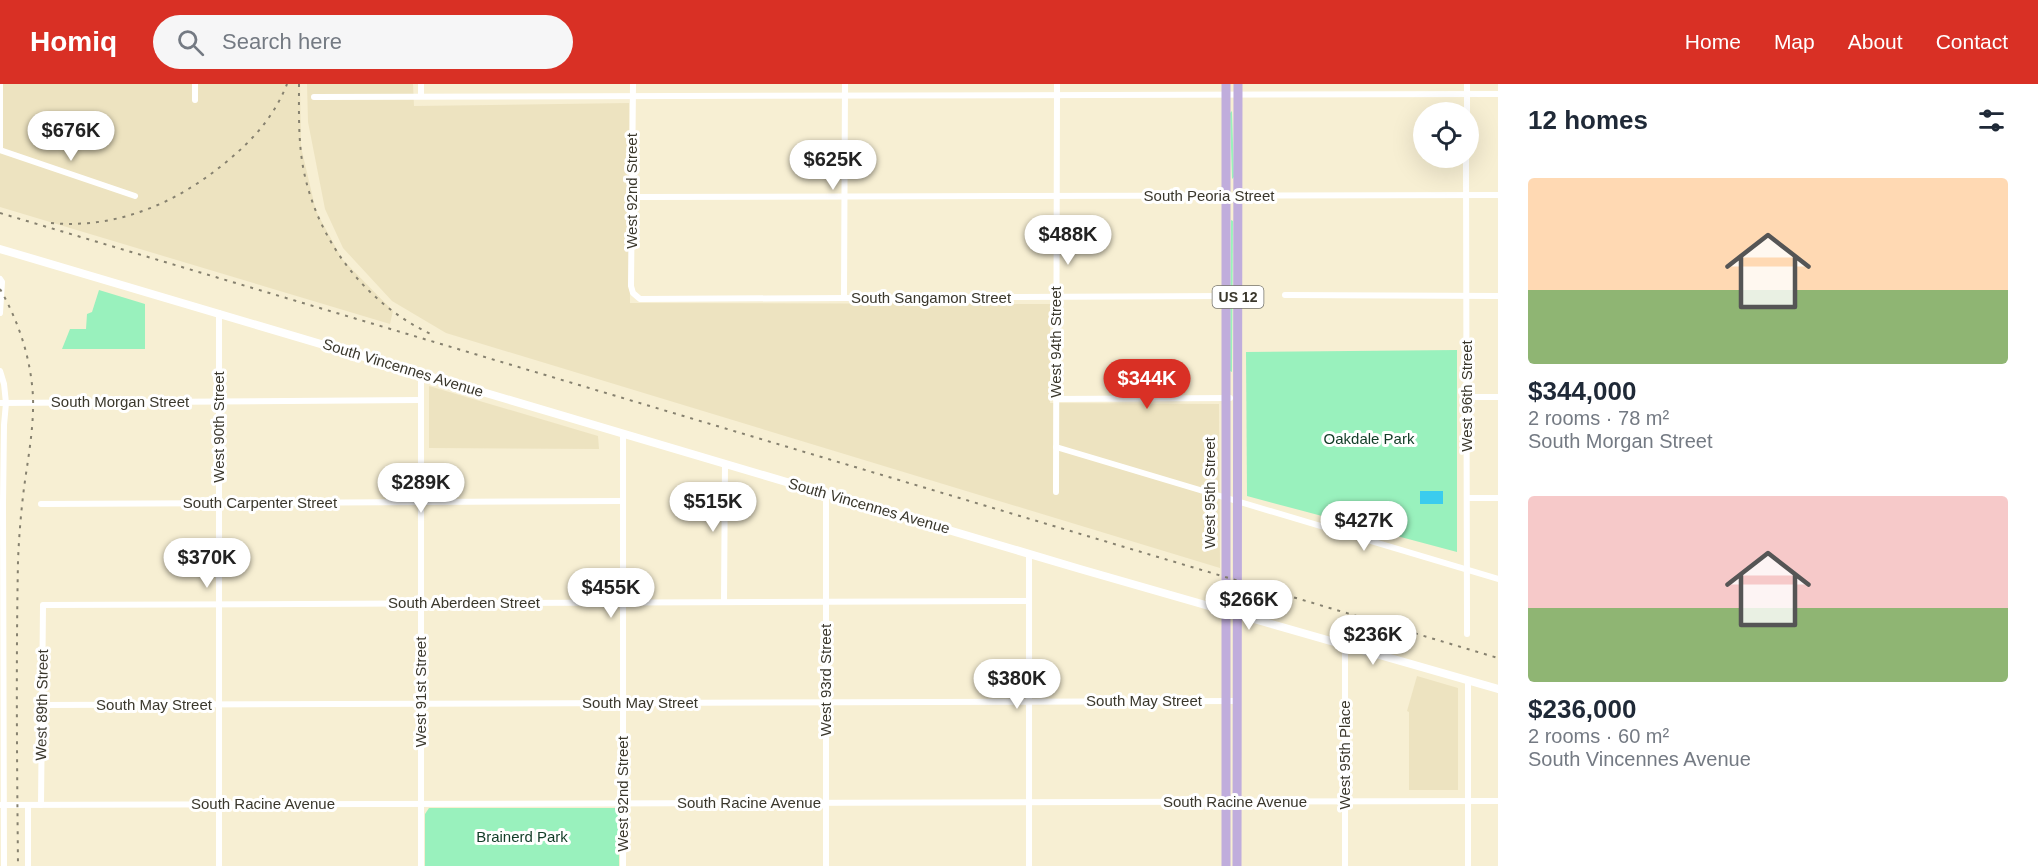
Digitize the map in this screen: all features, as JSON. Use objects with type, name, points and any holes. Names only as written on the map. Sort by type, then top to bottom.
[{"type":"main road","name":"West 95th Street","points":[[1226,84],[1226,866]]},
{"type":"main road","name":"West 95th Street","points":[[1237,866],[1238,89]]},
{"type":"main road","name":"South Vincennes Avenue","points":[[0,249],[219,312],[1029,554],[1498,689]]},
{"type":"street","points":[[0,84],[0,150],[135,196]]},
{"type":"street","points":[[195,84],[195,100]]},
{"type":"street","points":[[421,84],[421,96]]},
{"type":"street","name":"West 92nd Street","points":[[633,84],[631,286],[637,297]]},
{"type":"street","points":[[844,298],[845,84]]},
{"type":"street","name":"West 94th Street","points":[[1056,492],[1057,84]]},
{"type":"street","points":[[1467,84],[1467,102]]},
{"type":"street","points":[[314,97],[1226,94],[1238,89],[1498,94]]},
{"type":"street","name":"West 96th Street","points":[[1467,168],[1467,634]]},
{"type":"street","name":"South Peoria Street","points":[[632,197],[1498,195]]},
{"type":"street","points":[[0,279],[2,282],[0,313]]},
{"type":"street","name":"South Sangamon Street","points":[[637,297],[640,299],[1226,296]]},
{"type":"street","points":[[1285,296],[1498,296]]},
{"type":"street","name":"West 90th Street","points":[[219,312],[219,866]]},
{"type":"street","points":[[0,371],[4,384],[2,504],[4,866]]},
{"type":"street","name":"West 91st Street","points":[[421,374],[421,866]]},
{"type":"street","points":[[1467,397],[1498,397]]},
{"type":"street","points":[[1056,399],[1238,398]]},
{"type":"street","name":"South Morgan Street","points":[[3,403],[421,400]]},
{"type":"street","name":"West 92nd Street","points":[[623,434],[623,866]]},
{"type":"street","points":[[1056,447],[1498,579]]},
{"type":"street","points":[[724,602],[725,464]]},
{"type":"street","name":"West 93rd Street","points":[[826,494],[826,866]]},
{"type":"street","points":[[1467,498],[1498,498]]},
{"type":"street","name":"South Carpenter Street","points":[[41,504],[623,501]]},
{"type":"street","points":[[1029,554],[1029,866]]},
{"type":"street","name":"South Aberdeen Street","points":[[43,604],[1029,601]]},
{"type":"street","name":"West 89th Street","points":[[41,805],[43,604]]},
{"type":"street","name":"West 95th Place","points":[[1345,644],[1345,866]]},
{"type":"street","points":[[1468,680],[1468,866]]},
{"type":"street","name":"South May Street","points":[[41,705],[1238,701]]},
{"type":"street","name":"South Racine Avenue","points":[[2,806],[1498,801]]},
{"type":"street","points":[[28,805],[28,866]]},
{"type":"shaded area","points":[[0,84],[300,84],[301,147],[316,211],[342,259],[393,311],[390,324],[0,207]]},
{"type":"shaded area","points":[[307,84],[413,84],[414,106],[629,103],[630,303],[1050,304],[1050,403],[1219,404],[1220,568],[446,333],[392,301],[343,248],[325,209],[308,122]]},
{"type":"shaded area","points":[[429,386],[598,436],[599,449],[429,448]]},
{"type":"shaded area","points":[[1417,676],[1458,688],[1458,790],[1409,790],[1409,712],[1407,711]]},
{"type":"green space","points":[[1232,111],[1234,177],[1232,179],[1230,113]]},
{"type":"green space","points":[[1231,220],[1233,221],[1232,372],[1230,371]]},
{"type":"green space","points":[[99,290],[145,304],[145,349],[62,349],[70,329],[86,329],[87,314],[92,312]]},
{"type":"green space","name":"Oakdale Park","points":[[1457,350],[1457,552],[1247,496],[1246,352]]},
{"type":"green space","name":"Brainerd Park","points":[[429,808],[615,808],[619,814],[619,866],[425,866],[425,814]]},
{"type":"water","points":[[1420,491],[1443,491],[1443,504],[1420,504]]},
{"type":"railway","points":[[51,223],[99,222],[121,217],[144,211],[186,191],[225,163],[253,137],[269,118],[287,84]]},
{"type":"railway","points":[[299,84],[302,161],[311,198],[321,224],[334,248],[368,290],[388,308],[435,336]]},
{"type":"railway","points":[[0,213],[1498,658]]},
{"type":"railway","points":[[0,289],[23,341],[30,369],[33,397],[32,432],[22,506],[18,561],[18,866]]}]
